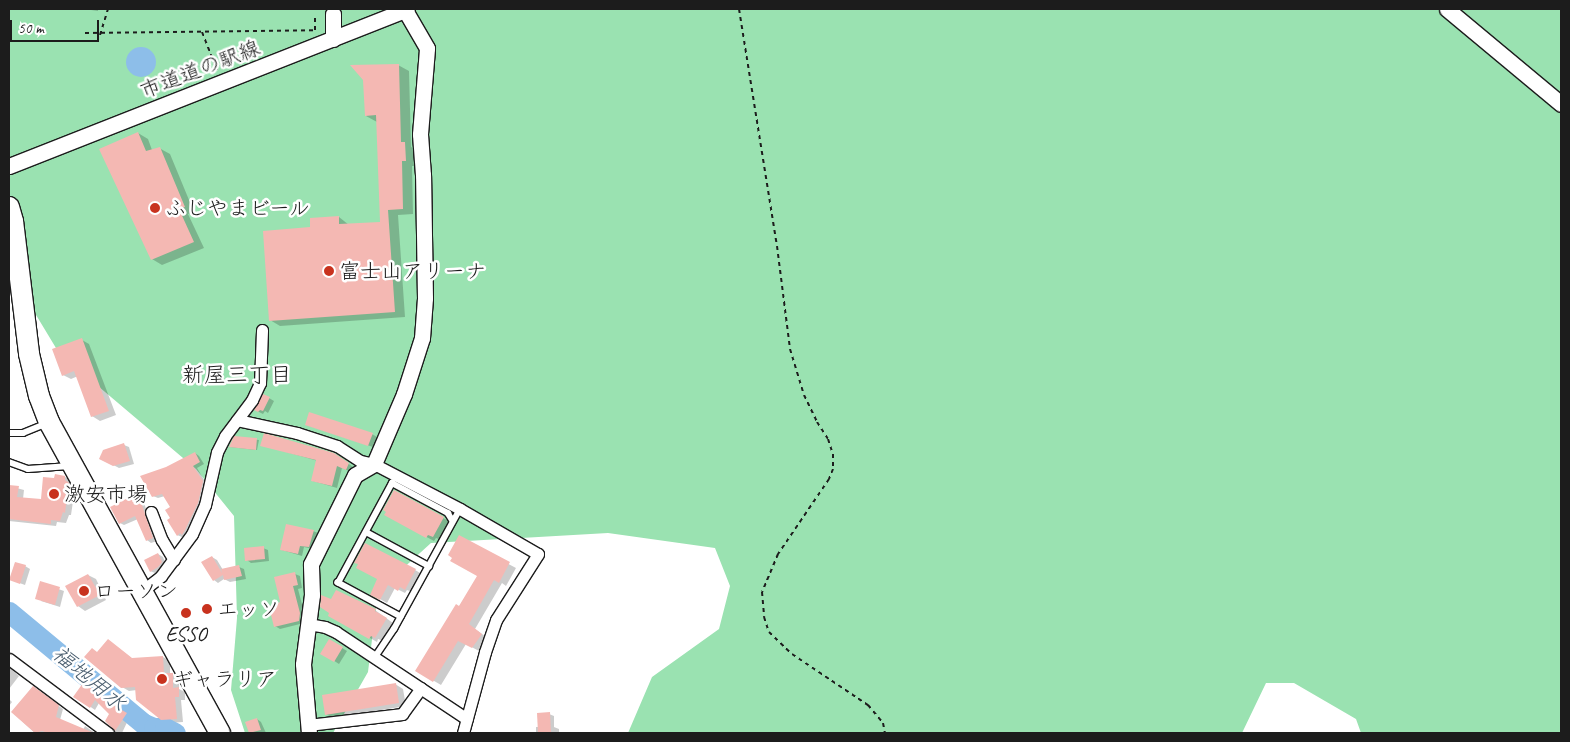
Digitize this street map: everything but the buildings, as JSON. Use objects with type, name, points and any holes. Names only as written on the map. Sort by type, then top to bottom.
[{"type":"highway","points":[[9,207],[13,221],[29,354],[39,396],[49,422],[220,733]]},
{"type":"street","points":[[406,9],[427,48],[420,134],[425,298],[422,338],[414,364],[374,464],[354,475],[311,564],[312,595],[303,664],[308,729],[402,714],[421,688]]},
{"type":"street","name":"市道道の駅線","points":[[9,166],[406,9]]},
{"type":"street","points":[[1448,9],[1561,104]]},
{"type":"street","points":[[333,14],[333,39]]},
{"type":"street","points":[[142,591],[161,576],[192,534],[205,505],[217,452],[252,400],[260,383],[262,330]]},
{"type":"street","points":[[237,420],[297,433],[337,446],[360,461],[374,464],[460,509],[538,554],[496,620],[485,652],[463,733]]},
{"type":"street","points":[[151,512],[162,540],[174,560]]},
{"type":"street","points":[[308,624],[325,626],[336,632],[467,719]]},
{"type":"street","points":[[9,659],[108,733]]},
{"type":"lane","points":[[9,433],[23,433],[49,422]]},
{"type":"lane","points":[[9,462],[28,469],[73,465]]},
{"type":"lane","points":[[401,617],[338,583],[392,483],[448,513],[453,521]]},
{"type":"lane","points":[[375,657],[401,617],[460,509]]},
{"type":"lane","points":[[366,532],[429,566]]},
{"type":"path","points":[[100,35],[108,9]]},
{"type":"path","points":[[739,9],[777,246],[790,350],[804,395],[817,422],[828,439],[833,454],[829,479],[778,554],[762,592],[764,617],[769,632],[792,654],[868,706],[883,723],[885,733]]},
{"type":"path","points":[[85,33],[100,35],[315,30],[315,15]]},
{"type":"path","points":[[202,32],[211,55]]},
{"type":"green space","points":[[9,9],[1561,9],[1561,733],[1361,733],[1356,719],[1294,683],[1266,683],[1242,733],[628,733],[652,677],[719,629],[730,586],[715,548],[608,533],[431,543],[378,591],[368,672],[333,733],[245,733],[231,690],[237,618],[234,516],[196,469],[59,353],[27,300],[9,262]]},
{"type":"water","points":[[141,47],[152,51],[156,62],[152,73],[141,77],[130,73],[126,62],[130,51]]},
{"type":"waterway","name":"福地用水","points":[[9,612],[144,724],[154,728],[165,728],[175,733]]},
{"type":"place","name":"ふじやまビール","points":[[155,208]]},
{"type":"place","name":"富士山アリーナ","points":[[329,271]]},
{"type":"place","name":"激安市場","points":[[54,494]]},
{"type":"place","name":"ローソン","points":[[84,591]]},
{"type":"place","name":"エッソ","points":[[207,609]]},
{"type":"place","name":"ESSO","points":[[186,613]]},
{"type":"place","name":"ギャラリア","points":[[162,679]]},
{"type":"district","name":"新屋三丁目","points":[[237,376]]}]
